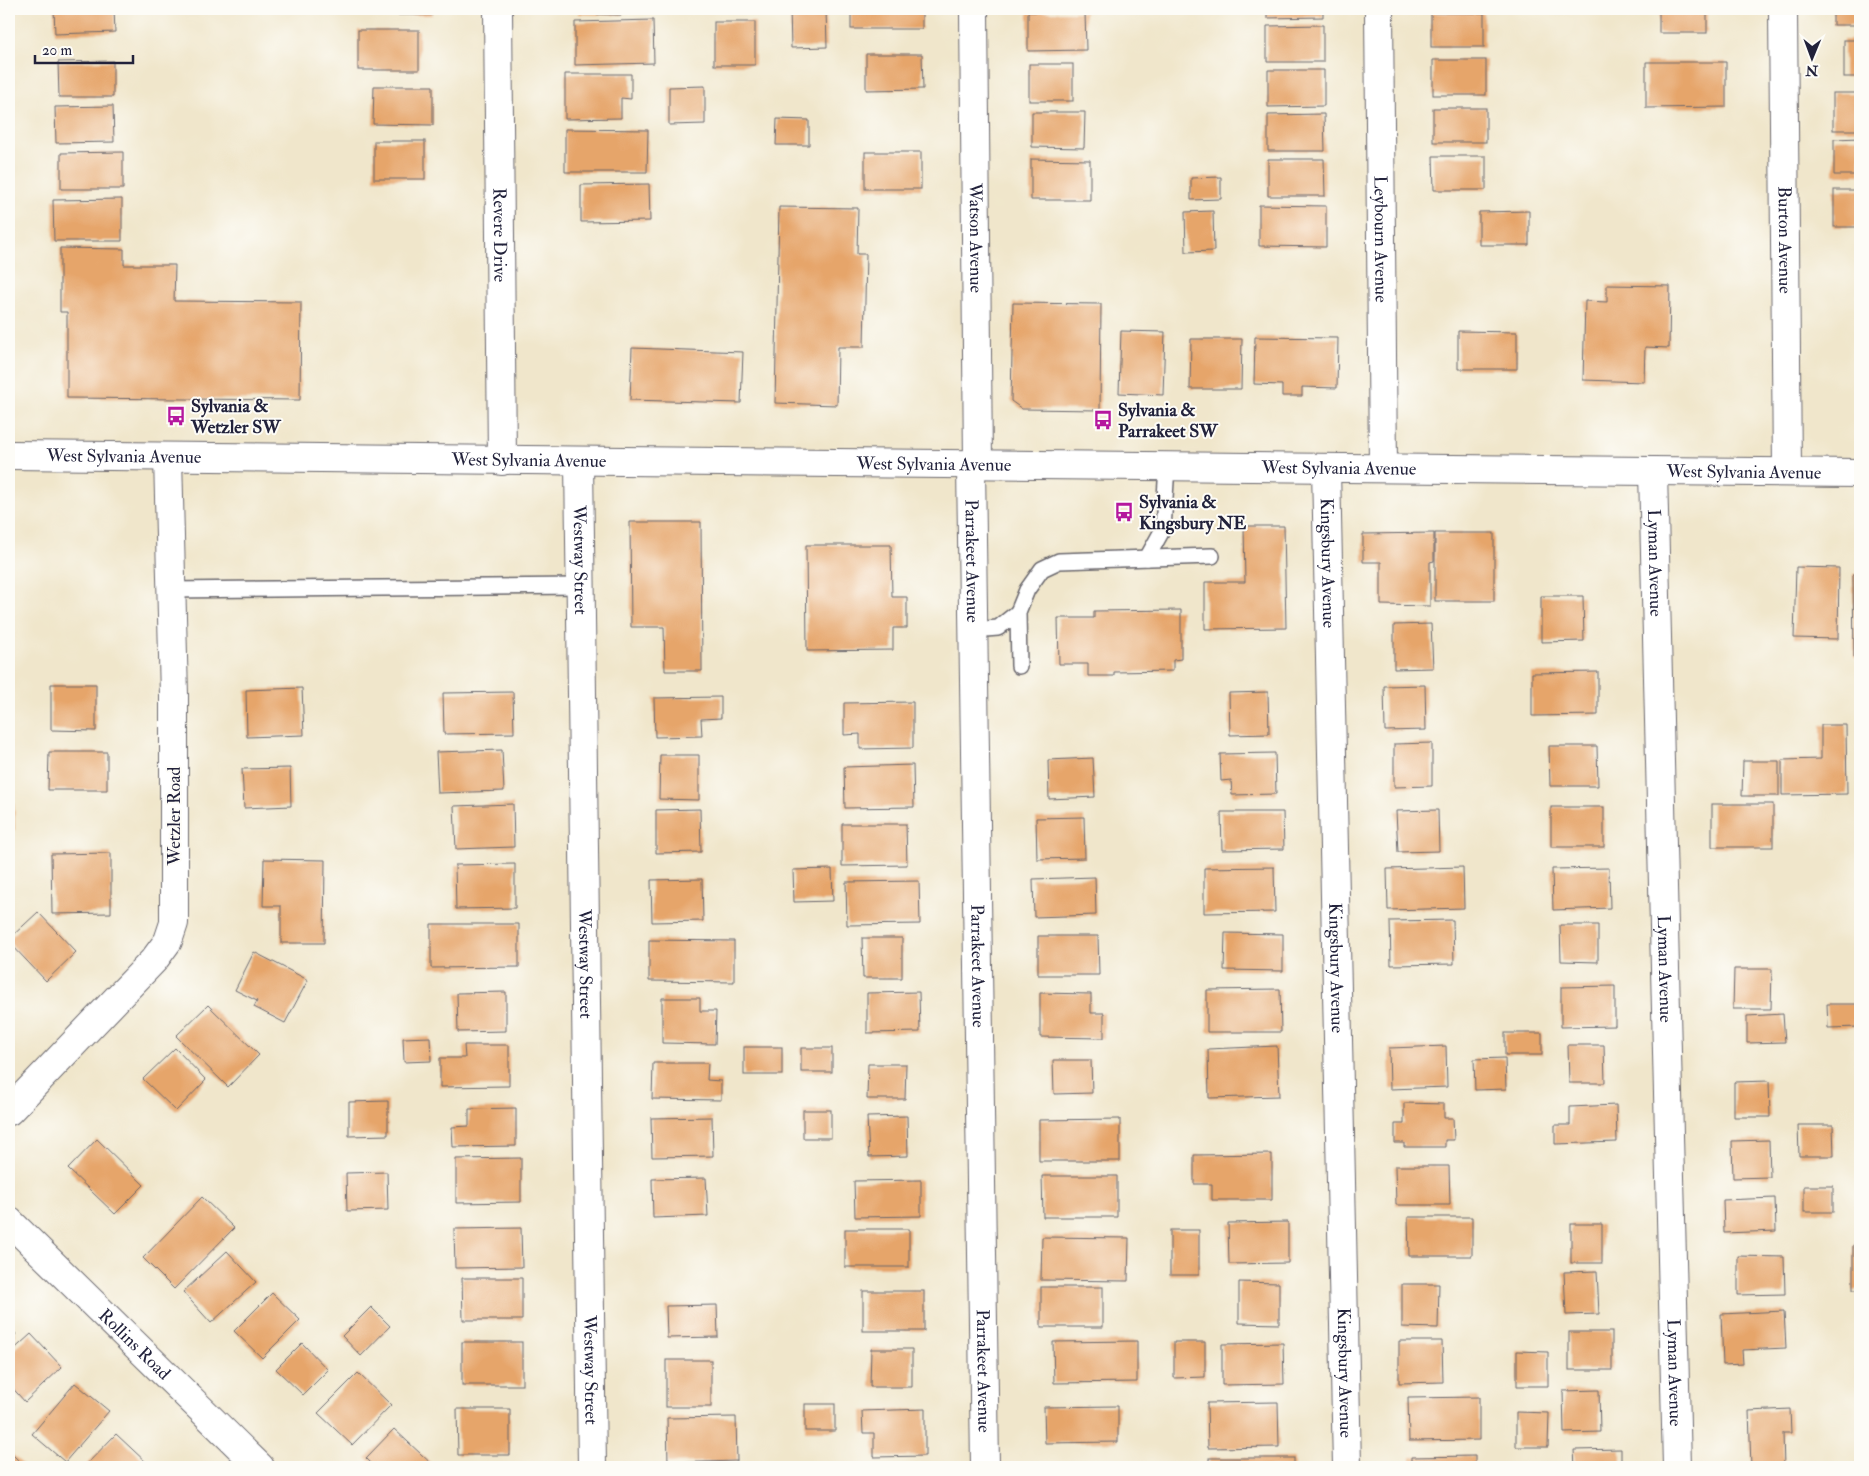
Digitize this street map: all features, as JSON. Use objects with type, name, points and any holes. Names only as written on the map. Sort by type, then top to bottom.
[{"type":"street","name":"Revere Drive","points":[[498,9],[502,461]]},
{"type":"street","name":"Watson Avenue","points":[[974,9],[974,466]]},
{"type":"street","name":"Leybourn Avenue","points":[[1379,9],[1383,468]]},
{"type":"street","name":"Burton Avenue","points":[[1783,9],[1787,472]]},
{"type":"street","name":"West Sylvania Avenue","points":[[9,455],[974,466],[1167,466],[1860,473]]},
{"type":"street","name":"Wetzler Road","points":[[9,1111],[154,960],[168,941],[174,923],[174,706],[168,457]]},
{"type":"street","name":"Westway Street","points":[[579,462],[592,1467]]},
{"type":"street","name":"Parrakeet Avenue","points":[[974,466],[973,630],[985,1467]]},
{"type":"street","name":"Kingsbury Avenue","points":[[1326,468],[1347,1467]]},
{"type":"street","name":"Lyman Avenue","points":[[1653,471],[1677,1467]]},
{"type":"street","name":"Rollins Road","points":[[9,1221],[260,1467]]},
{"type":"lane","points":[[1147,558],[1163,529],[1167,466]]},
{"type":"lane","points":[[1019,666],[1018,612],[1027,590],[1042,568],[1059,561],[1212,556]]},
{"type":"lane","points":[[171,590],[580,586]]},
{"type":"lane","points":[[973,630],[998,628],[1018,612]]},
{"type":"building","points":[[54,9],[114,9],[115,32],[55,34]]},
{"type":"building","points":[[372,9],[432,9],[432,15],[372,15]]},
{"type":"building","points":[[579,9],[623,9],[622,15],[579,14]]},
{"type":"building","points":[[790,9],[826,9],[827,47],[791,48]]},
{"type":"building","points":[[851,9],[922,9],[922,29],[851,29]]},
{"type":"building","points":[[1267,9],[1323,9],[1323,17],[1267,18]]},
{"type":"building","points":[[1659,9],[1707,9],[1707,33],[1659,33]]},
{"type":"building","points":[[1833,9],[1860,9],[1860,25],[1833,25]]},
{"type":"building","points":[[1028,12],[1085,12],[1086,50],[1028,51]]},
{"type":"building","points":[[1431,13],[1484,13],[1484,47],[1431,47]]},
{"type":"building","points":[[653,20],[654,63],[575,65],[575,22]]},
{"type":"building","points":[[714,22],[755,22],[755,65],[714,65]]},
{"type":"building","points":[[1323,25],[1323,62],[1267,62],[1267,26]]},
{"type":"building","points":[[358,30],[419,30],[419,70],[358,70]]},
{"type":"building","points":[[1844,40],[1860,40],[1860,77],[1844,77]]},
{"type":"building","points":[[866,54],[922,54],[923,89],[866,90]]},
{"type":"building","points":[[1433,60],[1486,60],[1486,95],[1433,95]]},
{"type":"building","points":[[113,61],[113,97],[59,97],[58,62]]},
{"type":"building","points":[[1646,62],[1726,62],[1726,107],[1646,108]]},
{"type":"building","points":[[1029,64],[1073,64],[1073,101],[1029,101]]},
{"type":"building","points":[[1268,70],[1324,70],[1324,106],[1268,107]]},
{"type":"building","points":[[565,74],[631,74],[631,99],[621,98],[621,118],[565,119]]},
{"type":"building","points":[[374,86],[433,86],[433,125],[373,124]]},
{"type":"building","points":[[705,86],[705,124],[669,125],[669,87]]},
{"type":"building","points":[[1833,93],[1860,93],[1860,130],[1833,130]]},
{"type":"building","points":[[113,106],[114,142],[56,143],[55,107]]},
{"type":"building","points":[[1433,108],[1486,108],[1486,142],[1433,142]]},
{"type":"building","points":[[1032,112],[1085,112],[1084,148],[1032,147]]},
{"type":"building","points":[[1324,114],[1325,151],[1268,151],[1268,115]]},
{"type":"building","points":[[777,119],[809,120],[809,145],[776,145]]},
{"type":"building","points":[[565,129],[648,130],[647,172],[565,172]]},
{"type":"building","points":[[1860,138],[1860,175],[1834,175],[1834,139]]},
{"type":"building","points":[[374,141],[425,141],[425,179],[374,179]]},
{"type":"building","points":[[123,152],[123,189],[61,189],[61,153]]},
{"type":"building","points":[[865,152],[921,152],[921,189],[865,189]]},
{"type":"building","points":[[1433,156],[1486,156],[1486,190],[1434,190]]},
{"type":"building","points":[[1031,159],[1090,160],[1090,200],[1031,200]]},
{"type":"building","points":[[1268,159],[1324,159],[1325,196],[1268,196]]},
{"type":"building","points":[[1221,177],[1221,199],[1191,200],[1191,178]]},
{"type":"building","points":[[649,184],[650,221],[581,222],[581,185]]},
{"type":"building","points":[[1834,190],[1860,190],[1860,227],[1834,227]]},
{"type":"building","points":[[122,199],[122,241],[54,241],[53,200]]},
{"type":"building","points":[[1259,205],[1326,206],[1326,247],[1259,246]]},
{"type":"building","points":[[779,207],[858,208],[857,254],[866,254],[864,347],[838,347],[837,405],[775,403]]},
{"type":"building","points":[[1213,211],[1214,251],[1186,252],[1185,212]]},
{"type":"building","points":[[1529,211],[1529,245],[1479,245],[1479,212]]},
{"type":"building","points":[[60,248],[124,249],[124,265],[175,265],[174,301],[301,302],[300,400],[67,398],[67,312],[60,312]]},
{"type":"building","points":[[1607,285],[1670,286],[1669,348],[1645,347],[1644,382],[1583,380],[1585,301],[1607,302]]},
{"type":"building","points":[[1013,303],[1101,304],[1100,410],[1022,409],[1011,401]]},
{"type":"building","points":[[1121,331],[1165,332],[1163,395],[1119,393]]},
{"type":"building","points":[[1458,331],[1517,332],[1517,369],[1458,369]]},
{"type":"building","points":[[1255,337],[1338,338],[1337,388],[1302,387],[1302,396],[1282,396],[1282,385],[1254,384]]},
{"type":"building","points":[[1191,339],[1242,339],[1241,389],[1190,389]]},
{"type":"building","points":[[632,348],[743,352],[741,403],[630,400]]},
{"type":"building","points":[[630,522],[701,522],[702,671],[665,671],[664,627],[631,627]]},
{"type":"building","points":[[1244,526],[1284,526],[1286,628],[1205,629],[1205,582],[1245,582]]},
{"type":"building","points":[[1434,533],[1434,561],[1430,562],[1430,606],[1381,605],[1381,562],[1363,562],[1363,534]]},
{"type":"building","points":[[1435,533],[1494,533],[1494,601],[1435,601]]},
{"type":"building","points":[[806,545],[891,545],[892,597],[907,597],[907,628],[893,628],[893,650],[807,651]]},
{"type":"building","points":[[1796,567],[1839,568],[1838,639],[1794,638]]},
{"type":"building","points":[[1853,574],[1860,574],[1860,658],[1854,658]]},
{"type":"building","points":[[1541,596],[1583,596],[1584,641],[1541,642]]},
{"type":"building","points":[[1181,610],[1181,659],[1173,660],[1173,671],[1114,672],[1114,676],[1088,676],[1088,664],[1059,664],[1058,618],[1094,618],[1094,611]]},
{"type":"building","points":[[1431,624],[1433,668],[1394,669],[1394,625]]},
{"type":"building","points":[[1598,672],[1598,715],[1532,716],[1532,673]]},
{"type":"building","points":[[51,684],[96,684],[96,731],[51,730]]},
{"type":"building","points":[[1425,685],[1426,730],[1385,731],[1384,686]]},
{"type":"building","points":[[302,688],[304,735],[247,737],[246,690]]},
{"type":"building","points":[[513,692],[514,733],[444,734],[443,693]]},
{"type":"building","points":[[1268,692],[1269,734],[1230,735],[1229,693]]},
{"type":"building","points":[[721,697],[721,718],[701,719],[702,736],[655,737],[654,698]]},
{"type":"building","points":[[913,702],[913,748],[860,749],[860,734],[844,735],[844,703]]},
{"type":"building","points":[[1821,725],[1846,725],[1847,794],[1782,795],[1782,760],[1821,759]]},
{"type":"building","points":[[1432,743],[1432,786],[1394,787],[1394,744]]},
{"type":"building","points":[[1549,746],[1597,746],[1598,786],[1550,786]]},
{"type":"building","points":[[502,750],[504,791],[438,793],[436,752]]},
{"type":"building","points":[[49,752],[107,752],[107,790],[48,790]]},
{"type":"building","points":[[1275,753],[1276,794],[1232,795],[1231,780],[1221,781],[1220,754]]},
{"type":"building","points":[[660,755],[699,755],[699,800],[659,799]]},
{"type":"building","points":[[1093,758],[1095,797],[1049,799],[1048,760]]},
{"type":"building","points":[[1743,761],[1779,761],[1779,796],[1742,796]]},
{"type":"building","points":[[913,765],[914,807],[845,808],[844,767]]},
{"type":"building","points":[[290,768],[291,806],[244,808],[242,769]]},
{"type":"building","points":[[9,802],[14,802],[15,830],[9,830]]},
{"type":"building","points":[[513,804],[514,847],[456,849],[454,806]]},
{"type":"building","points":[[1712,804],[1773,804],[1773,847],[1712,847]]},
{"type":"building","points":[[1551,807],[1604,807],[1604,847],[1551,847]]},
{"type":"building","points":[[700,809],[701,852],[656,853],[656,810]]},
{"type":"building","points":[[1438,810],[1439,851],[1398,852],[1396,811]]},
{"type":"building","points":[[1221,812],[1283,812],[1284,849],[1222,850]]},
{"type":"building","points":[[1084,817],[1085,858],[1037,859],[1036,818]]},
{"type":"building","points":[[842,824],[906,824],[907,865],[842,866]]},
{"type":"building","points":[[111,853],[111,913],[52,914],[51,854]]},
{"type":"building","points":[[264,859],[325,860],[324,943],[281,943],[281,906],[263,906]]},
{"type":"building","points":[[515,864],[515,908],[456,909],[455,865]]},
{"type":"building","points":[[1274,867],[1275,912],[1204,913],[1204,868]]},
{"type":"building","points":[[1463,867],[1464,908],[1388,910],[1387,869]]},
{"type":"building","points":[[1609,868],[1610,908],[1553,910],[1552,869]]},
{"type":"building","points":[[832,869],[833,901],[794,902],[793,870]]},
{"type":"building","points":[[1095,877],[1096,915],[1034,917],[1033,879]]},
{"type":"building","points":[[702,879],[703,921],[652,922],[651,880]]},
{"type":"building","points":[[919,881],[920,924],[847,925],[846,882]]},
{"type":"building","points":[[38,912],[76,952],[46,981],[9,942],[9,939]]},
{"type":"building","points":[[1453,920],[1454,964],[1391,965],[1390,921]]},
{"type":"building","points":[[431,924],[519,924],[519,967],[431,968]]},
{"type":"building","points":[[1560,925],[1598,925],[1598,962],[1561,961]]},
{"type":"building","points":[[1225,933],[1283,934],[1283,971],[1224,970]]},
{"type":"building","points":[[1038,936],[1098,936],[1099,975],[1038,975]]},
{"type":"building","points":[[862,938],[902,938],[902,978],[863,978]]},
{"type":"building","points":[[649,940],[734,941],[734,982],[649,981]]},
{"type":"building","points":[[254,952],[308,980],[285,1023],[254,1007],[257,1001],[235,990]]},
{"type":"building","points":[[1734,969],[1772,969],[1771,1009],[1733,1009]]},
{"type":"building","points":[[1615,986],[1615,1026],[1561,1027],[1561,987]]},
{"type":"building","points":[[1280,989],[1281,1032],[1207,1032],[1207,990]]},
{"type":"building","points":[[506,992],[506,1031],[458,1032],[457,993]]},
{"type":"building","points":[[919,992],[920,1032],[867,1033],[867,993]]},
{"type":"building","points":[[1040,993],[1091,994],[1091,1013],[1104,1013],[1104,1038],[1040,1037]]},
{"type":"building","points":[[662,998],[700,998],[700,1011],[716,1011],[715,1044],[662,1043]]},
{"type":"building","points":[[1827,1004],[1860,1004],[1860,1027],[1828,1028]]},
{"type":"building","points":[[208,1005],[259,1055],[228,1087],[176,1036]]},
{"type":"building","points":[[1783,1014],[1785,1042],[1747,1043],[1747,1016]]},
{"type":"building","points":[[1505,1033],[1542,1033],[1542,1055],[1505,1055]]},
{"type":"building","points":[[430,1037],[431,1061],[404,1062],[403,1038]]},
{"type":"building","points":[[464,1045],[509,1045],[509,1086],[440,1087],[440,1058],[465,1058]]},
{"type":"building","points":[[1568,1045],[1604,1045],[1605,1083],[1569,1083]]},
{"type":"building","points":[[1277,1046],[1279,1096],[1209,1098],[1208,1049]]},
{"type":"building","points":[[1446,1046],[1447,1087],[1390,1089],[1389,1048]]},
{"type":"building","points":[[744,1047],[782,1047],[782,1075],[744,1075]]},
{"type":"building","points":[[175,1048],[206,1080],[176,1111],[143,1079]]},
{"type":"building","points":[[801,1048],[832,1048],[832,1072],[801,1072]]},
{"type":"building","points":[[1505,1058],[1506,1089],[1475,1090],[1474,1059]]},
{"type":"building","points":[[1053,1060],[1091,1060],[1092,1093],[1054,1094]]},
{"type":"building","points":[[653,1063],[708,1063],[707,1080],[721,1081],[721,1100],[652,1099]]},
{"type":"building","points":[[868,1064],[906,1064],[905,1099],[867,1099]]},
{"type":"building","points":[[1769,1081],[1770,1117],[1734,1117],[1734,1082]]},
{"type":"building","points":[[388,1101],[388,1135],[349,1136],[349,1102]]},
{"type":"building","points":[[1404,1103],[1444,1104],[1444,1118],[1453,1118],[1454,1140],[1445,1140],[1445,1147],[1404,1147],[1404,1143],[1395,1143],[1395,1124],[1404,1124]]},
{"type":"building","points":[[1616,1105],[1617,1142],[1555,1144],[1555,1125],[1570,1125],[1570,1107]]},
{"type":"building","points":[[516,1108],[516,1146],[453,1147],[452,1127],[469,1126],[469,1109]]},
{"type":"building","points":[[803,1110],[831,1110],[831,1138],[803,1138]]},
{"type":"building","points":[[907,1116],[908,1156],[869,1157],[867,1117]]},
{"type":"building","points":[[712,1117],[713,1156],[652,1157],[651,1118]]},
{"type":"building","points":[[1120,1119],[1120,1161],[1039,1161],[1039,1120]]},
{"type":"building","points":[[1798,1125],[1833,1125],[1834,1156],[1799,1156]]},
{"type":"building","points":[[97,1139],[144,1185],[115,1214],[68,1169]]},
{"type":"building","points":[[1769,1140],[1770,1177],[1733,1178],[1732,1141]]},
{"type":"building","points":[[1272,1154],[1272,1200],[1212,1200],[1212,1184],[1194,1184],[1194,1155]]},
{"type":"building","points":[[521,1158],[521,1202],[456,1203],[456,1159]]},
{"type":"building","points":[[1395,1166],[1449,1166],[1450,1205],[1396,1205]]},
{"type":"building","points":[[387,1172],[388,1210],[347,1211],[346,1173]]},
{"type":"building","points":[[1042,1176],[1117,1176],[1117,1217],[1043,1217]]},
{"type":"building","points":[[706,1178],[708,1216],[653,1218],[652,1179]]},
{"type":"building","points":[[921,1180],[921,1216],[855,1217],[854,1181]]},
{"type":"building","points":[[1804,1186],[1833,1186],[1833,1212],[1804,1212]]},
{"type":"building","points":[[202,1197],[234,1228],[174,1289],[143,1258]]},
{"type":"building","points":[[1775,1198],[1776,1231],[1724,1233],[1723,1200]]},
{"type":"building","points":[[1408,1217],[1472,1217],[1472,1256],[1409,1256]]},
{"type":"building","points":[[1288,1222],[1288,1263],[1229,1264],[1228,1223]]},
{"type":"building","points":[[1571,1224],[1602,1224],[1602,1263],[1571,1263]]},
{"type":"building","points":[[521,1228],[522,1267],[455,1268],[454,1229]]},
{"type":"building","points":[[845,1229],[909,1229],[909,1267],[845,1267]]},
{"type":"building","points":[[1170,1230],[1199,1230],[1199,1275],[1170,1275]]},
{"type":"building","points":[[1042,1237],[1129,1238],[1128,1281],[1041,1280]]},
{"type":"building","points":[[1860,1244],[1860,1290],[1853,1290],[1853,1245]]},
{"type":"building","points":[[227,1251],[256,1282],[211,1323],[183,1292]]},
{"type":"building","points":[[1738,1256],[1784,1257],[1785,1294],[1738,1295]]},
{"type":"building","points":[[1597,1271],[1599,1314],[1566,1315],[1564,1272]]},
{"type":"building","points":[[462,1278],[522,1278],[522,1320],[463,1320]]},
{"type":"building","points":[[1239,1282],[1279,1283],[1279,1324],[1239,1323]]},
{"type":"building","points":[[1402,1284],[1439,1284],[1438,1328],[1402,1327]]},
{"type":"building","points":[[1041,1287],[1103,1287],[1103,1327],[1041,1327]]},
{"type":"building","points":[[863,1291],[924,1291],[924,1331],[863,1331]]},
{"type":"building","points":[[272,1293],[300,1320],[262,1358],[234,1331]]},
{"type":"building","points":[[717,1305],[718,1337],[667,1338],[666,1306]]},
{"type":"building","points":[[371,1307],[390,1326],[361,1356],[342,1336]]},
{"type":"building","points":[[1784,1311],[1786,1348],[1742,1350],[1743,1364],[1723,1365],[1721,1314]]},
{"type":"building","points":[[9,1327],[16,1334],[9,1342]]},
{"type":"building","points":[[1569,1332],[1612,1332],[1612,1370],[1569,1370]]},
{"type":"building","points":[[31,1334],[62,1367],[25,1402],[9,1384],[9,1354]]},
{"type":"building","points":[[1137,1341],[1137,1382],[1054,1383],[1053,1342]]},
{"type":"building","points":[[1399,1341],[1442,1341],[1443,1382],[1399,1383]]},
{"type":"building","points":[[462,1342],[522,1342],[522,1385],[462,1385]]},
{"type":"building","points":[[1174,1342],[1205,1342],[1205,1377],[1174,1378]]},
{"type":"building","points":[[302,1343],[328,1370],[303,1395],[276,1369]]},
{"type":"building","points":[[1283,1343],[1284,1384],[1222,1385],[1222,1344]]},
{"type":"building","points":[[871,1349],[912,1349],[912,1387],[870,1387]]},
{"type":"building","points":[[1517,1351],[1548,1352],[1548,1386],[1517,1386]]},
{"type":"building","points":[[666,1360],[711,1360],[711,1407],[666,1407]]},
{"type":"building","points":[[358,1373],[391,1405],[352,1445],[318,1413]]},
{"type":"building","points":[[75,1383],[109,1411],[65,1462],[32,1434]]},
{"type":"building","points":[[1599,1390],[1600,1432],[1564,1433],[1563,1391]]},
{"type":"building","points":[[1479,1397],[1479,1440],[1409,1441],[1408,1398]]},
{"type":"building","points":[[1278,1402],[1279,1447],[1208,1448],[1207,1403]]},
{"type":"building","points":[[805,1404],[835,1404],[835,1431],[805,1431]]},
{"type":"building","points":[[1118,1406],[1118,1442],[1045,1443],[1044,1407]]},
{"type":"building","points":[[457,1409],[510,1409],[510,1455],[458,1455]]},
{"type":"building","points":[[925,1409],[925,1456],[874,1457],[874,1433],[863,1433],[862,1411]]},
{"type":"building","points":[[1790,1409],[1791,1433],[1783,1433],[1784,1467],[1751,1467],[1749,1411]]},
{"type":"building","points":[[1516,1412],[1549,1413],[1548,1447],[1516,1447]]},
{"type":"building","points":[[736,1417],[737,1461],[668,1463],[667,1418]]},
{"type":"building","points":[[394,1429],[435,1467],[375,1467],[366,1458]]},
{"type":"building","points":[[116,1434],[148,1464],[145,1467],[84,1467]]},
{"type":"building","points":[[1621,1449],[1621,1467],[1575,1467],[1574,1450]]},
{"type":"building","points":[[9,1451],[25,1467],[9,1467]]},
{"type":"building","points":[[1475,1456],[1475,1467],[1411,1467],[1411,1457]]},
{"type":"building","points":[[1209,1458],[1294,1458],[1294,1467],[1209,1467]]},
{"type":"building","points":[[1105,1465],[1105,1467],[1059,1467],[1059,1466]]},
{"type":"place","name":"Sylvania & Wetzler SW","points":[[176,416]]},
{"type":"place","name":"Sylvania & Parrakeet SW","points":[[1103,420]]},
{"type":"place","name":"Sylvania & Kingsbury NE","points":[[1124,512]]}]
